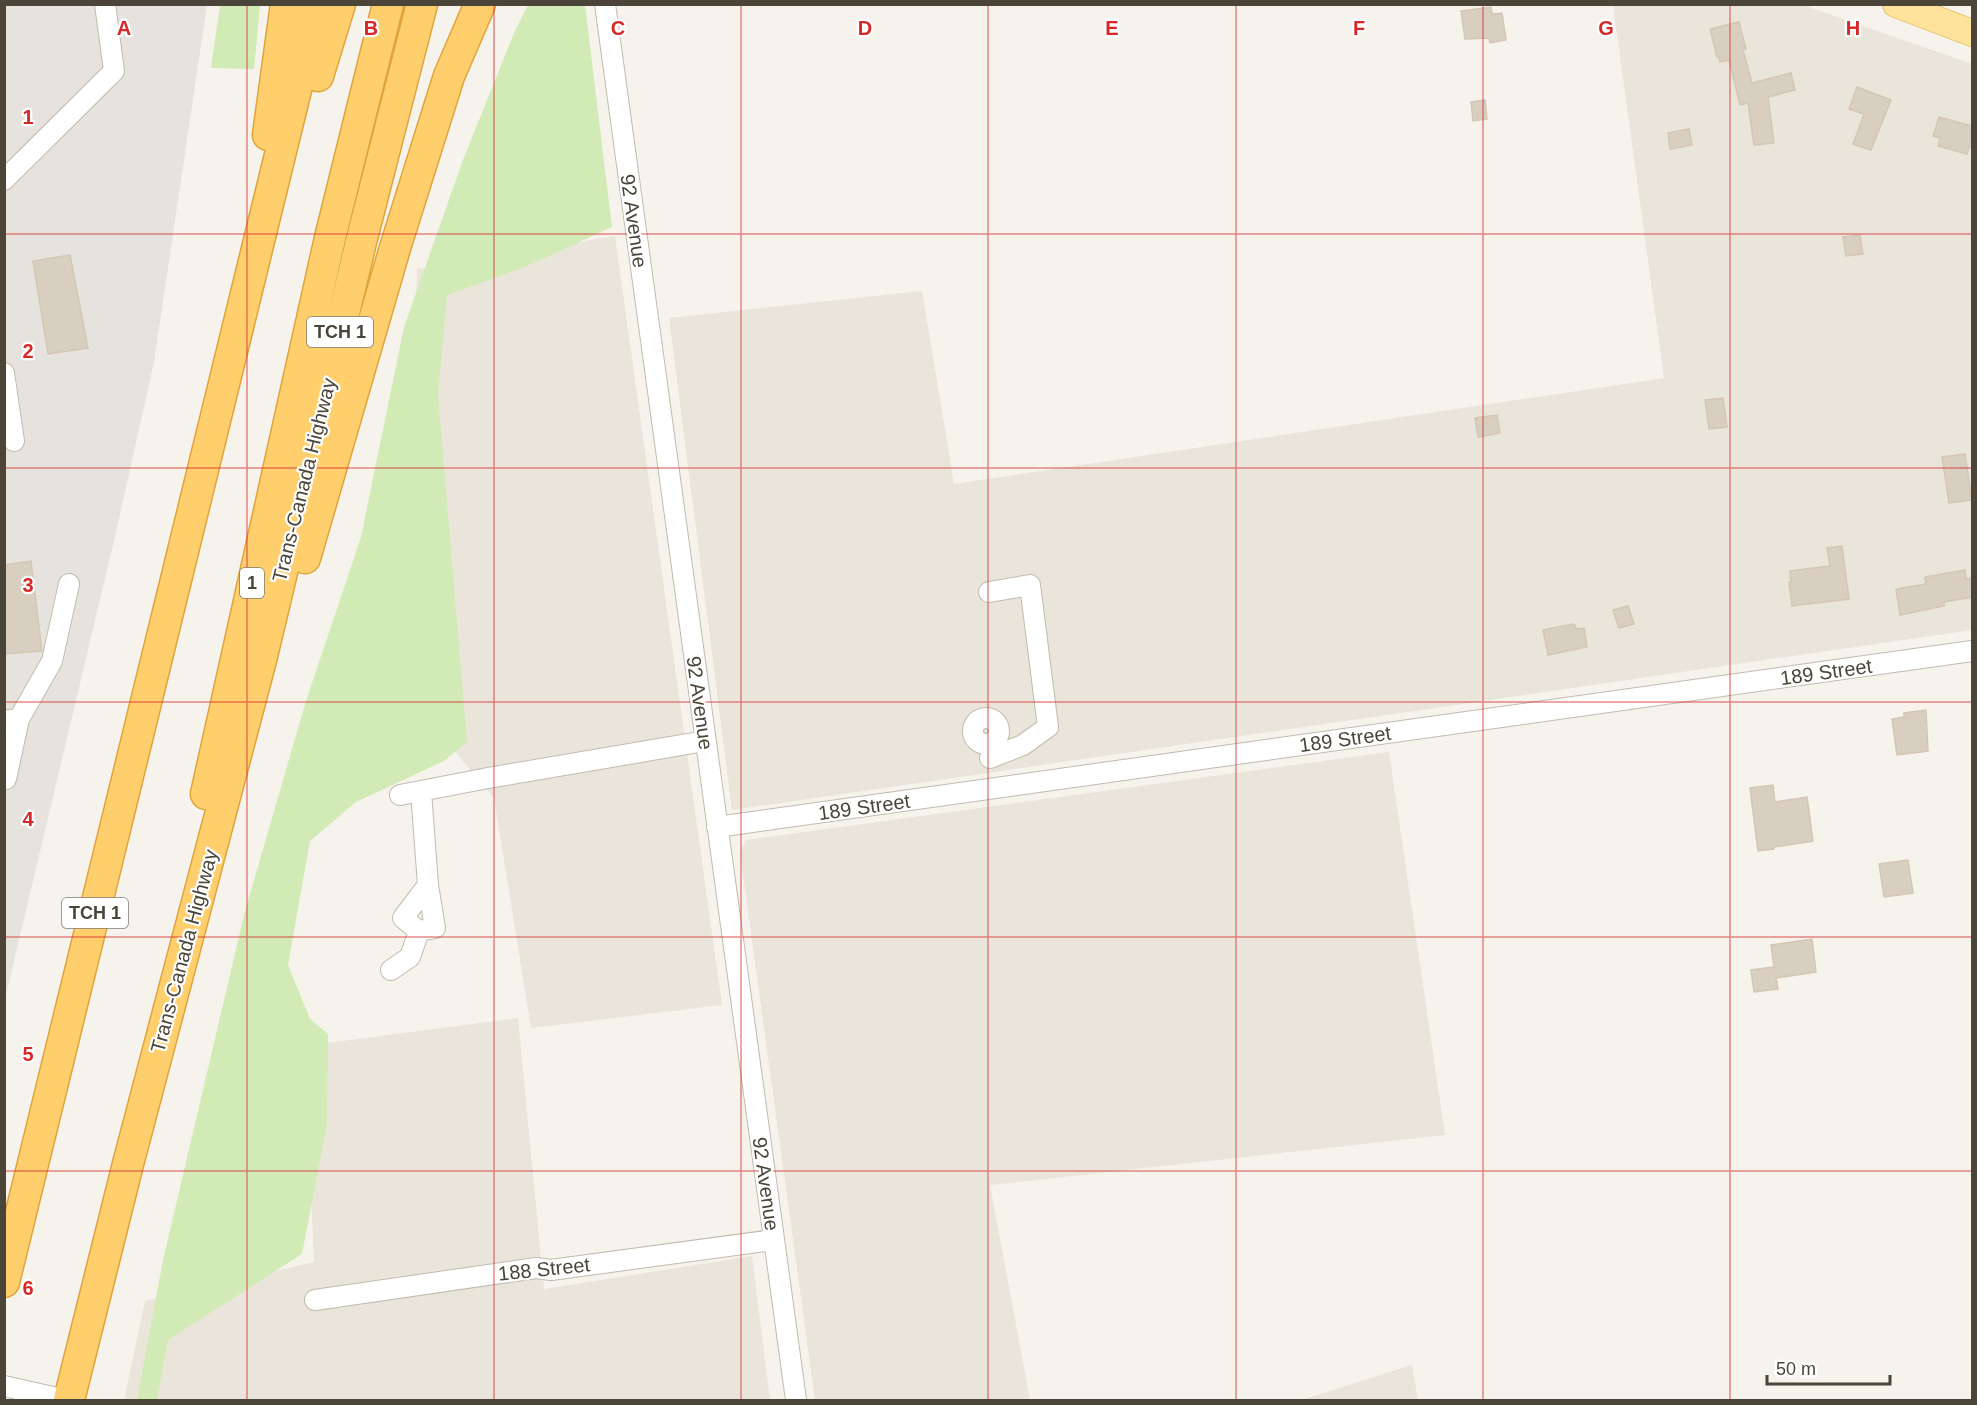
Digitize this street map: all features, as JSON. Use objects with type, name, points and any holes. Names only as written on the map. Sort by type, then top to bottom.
[{"type":"highway","points":[[243,314],[286,4]]},
{"type":"highway","name":"TCH 1","points":[[4,1282],[243,314],[317,4]]},
{"type":"highway","points":[[264,225],[327,49],[340,4]]},
{"type":"highway","name":"Trans-Canada Highway","points":[[128,1164],[224,708],[330,238],[387,4]]},
{"type":"highway","name":"Trans-Canada Highway","points":[[68,1401],[261,660],[361,242],[422,4]]},
{"type":"highway","points":[[261,660],[304,560],[395,248],[446,87],[480,4]]},
{"type":"main road","points":[[1896,4],[1972,33]]},
{"type":"street","points":[[4,180],[114,71],[105,4]]},
{"type":"street","name":"92 Avenue","points":[[605,4],[795,1401]]},
{"type":"street","points":[[4,372],[14,441]]},
{"type":"street","points":[[6,779],[12,720],[52,661],[69,584]]},
{"type":"street","points":[[989,592],[1029,585],[1048,727],[1023,745],[989,751],[994,789]]},
{"type":"street","name":"189 Street","points":[[717,827],[1972,651]]},
{"type":"street","points":[[400,795],[705,741]]},
{"type":"street","points":[[391,970],[410,957],[419,931],[404,918],[428,885],[421,791]]},
{"type":"street","name":"188 Street","points":[[315,1300],[536,1268],[551,1270],[773,1240]]},
{"type":"street","points":[[4,1386],[68,1401]]},
{"type":"shaded area","points":[[5,5],[207,5],[154,362],[5,999]]},
{"type":"shaded area","points":[[1613,5],[1803,5],[1972,64],[1972,630],[732,810],[669,318],[922,291],[954,484],[1664,378]]},
{"type":"shaded area","points":[[615,236],[722,1005],[531,1028],[494,798],[452,748],[411,529],[417,269]]},
{"type":"shaded area","points":[[1389,752],[1445,1135],[990,1185],[1030,1400],[815,1400],[740,853],[746,840]]},
{"type":"shaded area","points":[[518,1018],[544,1289],[752,1256],[770,1400],[124,1400],[145,1301],[314,1262],[304,1046]]},
{"type":"shaded area","points":[[1412,1365],[1418,1400],[1301,1400]]},
{"type":"green space","points":[[220,5],[260,5],[254,69],[211,68]]},
{"type":"green space","points":[[528,5],[585,5],[612,227],[525,267],[447,295],[438,395],[467,742],[444,761],[356,802],[310,841],[288,965],[310,1019],[328,1034],[327,1124],[302,1254],[168,1340],[157,1400],[137,1400],[163,1260],[245,911],[306,701],[361,537],[404,327],[463,160],[514,33]]},
{"type":"building","points":[[1491,7],[1492,14],[1502,13],[1506,40],[1490,43],[1489,38],[1465,39],[1461,11]]},
{"type":"building","points":[[1739,22],[1746,49],[1743,50],[1752,83],[1791,73],[1795,90],[1768,97],[1774,143],[1754,145],[1748,103],[1740,105],[1729,60],[1720,62],[1717,57],[1710,29]]},
{"type":"building","points":[[1857,87],[1891,100],[1871,150],[1853,144],[1864,114],[1849,109]]},
{"type":"building","points":[[1485,100],[1487,119],[1473,121],[1471,102]]},
{"type":"building","points":[[1939,117],[1972,126],[1972,148],[1969,147],[1967,154],[1938,146],[1940,138],[1933,136]]},
{"type":"building","points":[[1689,129],[1692,145],[1670,149],[1668,133]]},
{"type":"building","points":[[1860,235],[1863,254],[1846,256],[1843,237]]},
{"type":"building","points":[[70,255],[88,348],[48,354],[33,261]]},
{"type":"building","points":[[1723,398],[1727,427],[1709,429],[1705,400]]},
{"type":"building","points":[[1497,415],[1500,433],[1478,437],[1475,418]]},
{"type":"building","points":[[1965,454],[1972,500],[1949,503],[1942,457]]},
{"type":"building","points":[[1842,546],[1849,599],[1792,606],[1790,571],[1830,566],[1827,548]]},
{"type":"building","points":[[31,561],[42,651],[4,654],[4,565]]},
{"type":"building","points":[[1965,570],[1966,579],[1972,578],[1972,597],[1944,602],[1944,606],[1900,615],[1896,589],[1926,584],[1925,577]]},
{"type":"building","points":[[1628,606],[1634,624],[1619,628],[1613,610]]},
{"type":"building","points":[[1573,624],[1576,629],[1584,628],[1587,647],[1548,655],[1543,630]]},
{"type":"building","points":[[1926,710],[1928,751],[1897,755],[1892,719],[1904,717],[1904,713]]},
{"type":"building","points":[[1773,785],[1775,802],[1807,797],[1813,841],[1758,851],[1750,788]]},
{"type":"building","points":[[1908,860],[1913,893],[1884,897],[1879,864]]},
{"type":"building","points":[[1812,939],[1816,972],[1776,978],[1778,989],[1754,992],[1751,970],[1774,967],[1771,945]]}]
